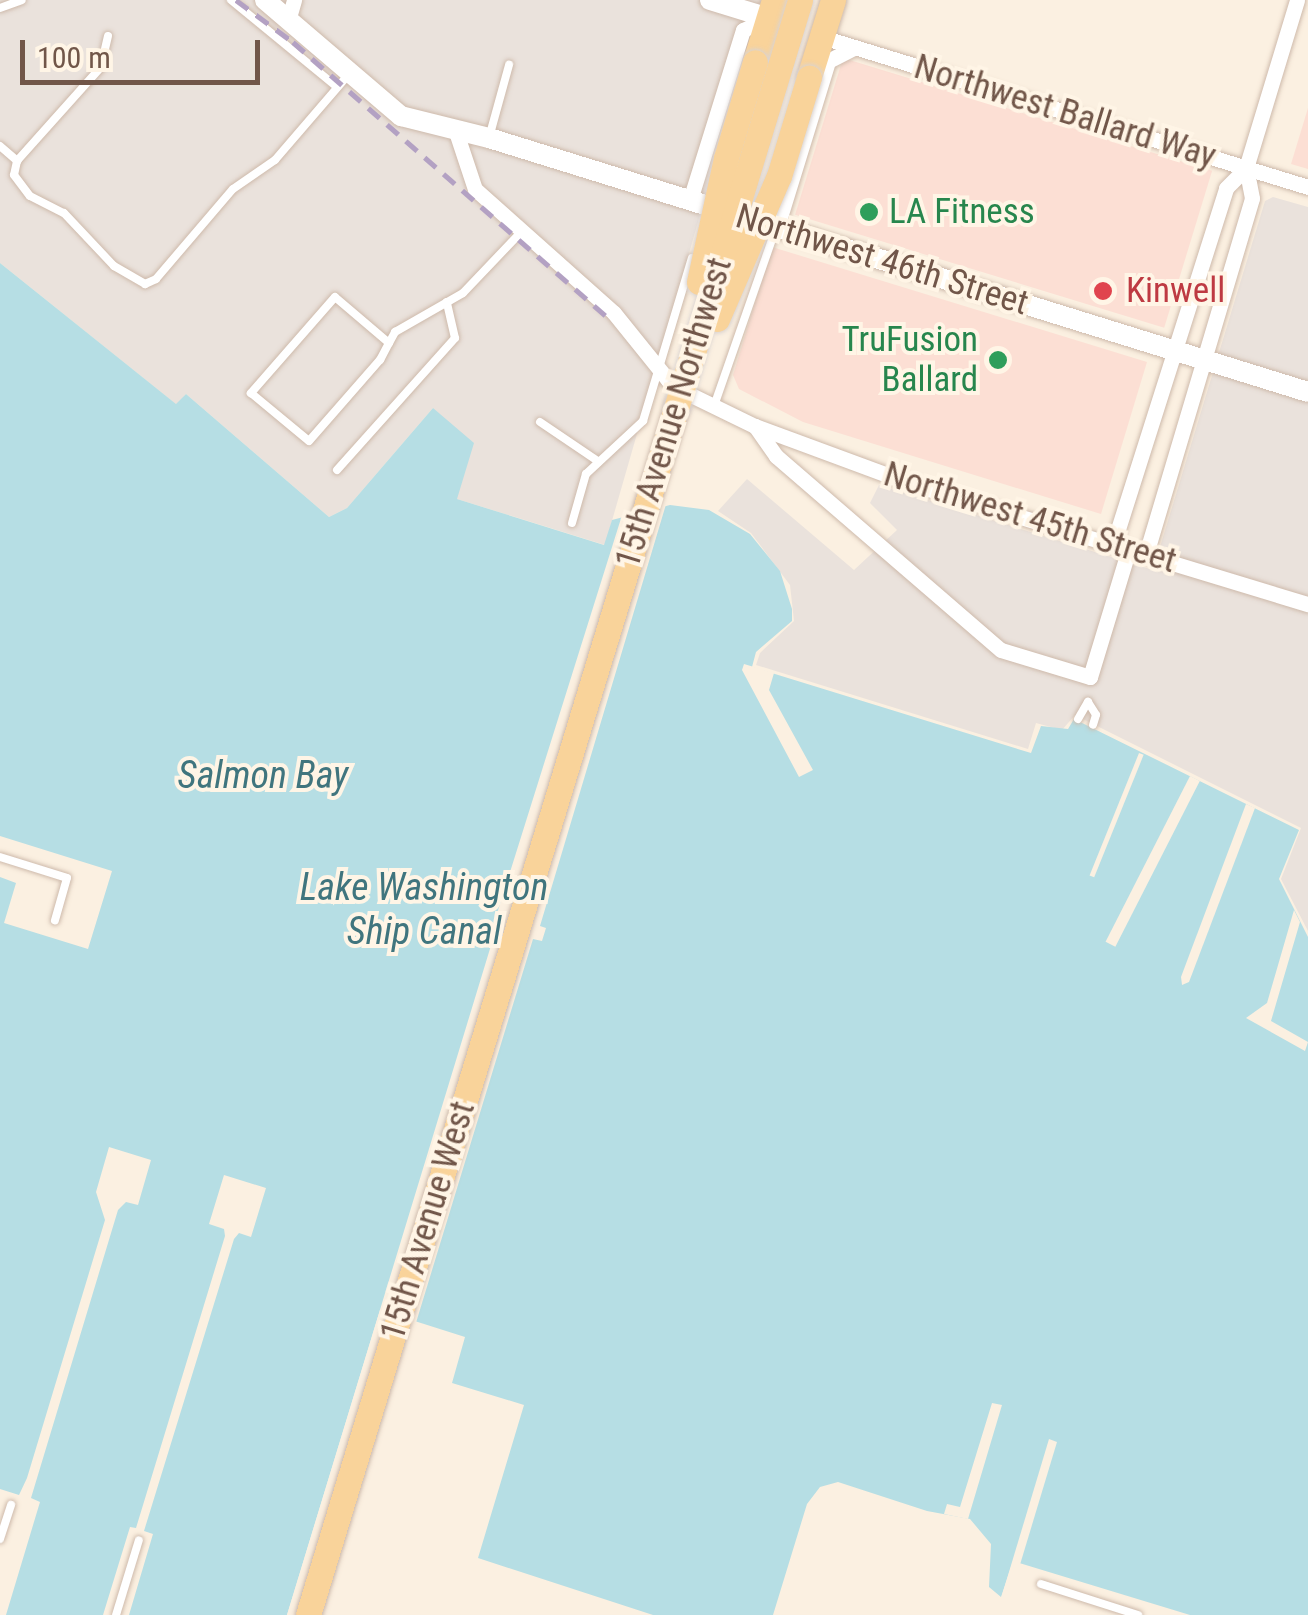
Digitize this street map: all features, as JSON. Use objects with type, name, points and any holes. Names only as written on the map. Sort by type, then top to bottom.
[{"type":"main road","name":"15th Avenue Northwest","points":[[548,827],[800,0]]},
{"type":"main road","points":[[677,405],[779,176],[833,0]]},
{"type":"main road","points":[[677,405],[686,338],[726,158],[771,9]]},
{"type":"main road","name":"15th Avenue West","points":[[308,1615],[548,827]]},
{"type":"street","name":"Northwest 46th Street","points":[[265,0],[291,10],[343,81],[401,116],[489,138],[1308,392]]},
{"type":"street","points":[[755,426],[776,456],[1001,650],[1090,677],[1121,547],[1226,188],[1246,168],[1297,0]]},
{"type":"street","points":[[712,1],[771,9]]},
{"type":"street","points":[[712,1],[736,18],[743,30],[771,9]]},
{"type":"street","name":"15th Avenue Northwest","points":[[699,203],[743,30]]},
{"type":"street","name":"Northwest Ballard Way","points":[[822,37],[1307,184]]},
{"type":"street","name":"15th Avenue Northwest","points":[[777,227],[828,61],[853,48]]},
{"type":"street","name":"Northwest 45th Street","points":[[455,130],[475,189],[632,332],[658,369],[688,394],[755,426],[909,483],[1308,604]]},
{"type":"street","points":[[1146,554],[1252,198],[1246,168]]},
{"type":"lane","points":[[0,8],[22,0]]},
{"type":"lane","points":[[108,36],[101,67],[16,162],[14,175],[30,196],[64,212],[114,266],[144,284],[156,279],[233,189],[275,160],[343,81],[230,0]]},
{"type":"lane","points":[[489,138],[509,65]]},
{"type":"lane","points":[[0,146],[16,162]]},
{"type":"lane","name":"15th Avenue Northwest","points":[[599,462],[643,421],[699,203]]},
{"type":"lane","name":"15th Avenue Northwest","points":[[714,406],[777,227]]},
{"type":"lane","points":[[389,343],[335,298],[251,393],[309,441],[380,360],[395,332],[474,283],[522,232]]},
{"type":"lane","points":[[337,470],[455,338],[447,302]]},
{"type":"lane","points":[[540,422],[599,462],[586,474],[572,523]]},
{"type":"lane","points":[[1078,720],[1088,702],[1096,715],[1093,725]]},
{"type":"lane","points":[[0,858],[67,878],[54,920]]},
{"type":"lane","points":[[0,1539],[11,1505]]},
{"type":"lane","points":[[116,1615],[139,1540]]},
{"type":"lane","points":[[1041,1584],[1138,1615]]},
{"type":"shaded area","points":[[0,0],[762,0],[605,545],[457,499],[433,408],[347,508],[329,517],[186,394],[177,405],[0,263]]},
{"type":"shaded area","points":[[843,58],[1212,171],[1164,328],[795,215]]},
{"type":"shaded area","points":[[1308,108],[1308,169],[1291,164]]},
{"type":"shaded area","points":[[1273,197],[1308,207],[1308,931],[1281,879],[1301,828],[1075,715],[1062,730],[1036,723],[1028,749],[756,665],[760,653],[794,621],[790,585],[751,533],[718,511],[747,479],[854,570],[897,530],[870,503],[879,485],[1153,570],[1265,201]]},
{"type":"shaded area","points":[[772,247],[1147,362],[1101,514],[803,422],[739,389],[733,375]]},
{"type":"water","name":"Lake Washington Ship Canal","points":[[0,263],[176,404],[186,394],[329,517],[347,508],[433,408],[474,443],[457,499],[604,545],[612,520],[670,505],[709,510],[750,534],[780,571],[792,609],[792,621],[756,652],[752,667],[1031,753],[1041,726],[1068,729],[1074,719],[1299,830],[1279,879],[1308,937],[1308,1615],[1190,1615],[1013,1561],[1001,1597],[989,1587],[991,1544],[970,1519],[927,1511],[838,1482],[820,1487],[807,1504],[773,1615],[653,1615],[478,1558],[524,1405],[452,1383],[465,1337],[380,1310],[287,1615],[0,1615]]},
{"type":"pier","points":[[667,501],[540,926],[546,928],[542,941],[533,939],[415,1326],[383,1316],[292,1615],[287,1615],[496,929],[494,923],[623,512]]},
{"type":"pier","points":[[744,664],[774,673],[769,690],[813,770],[799,777],[742,670]]},
{"type":"pier","points":[[1139,753],[1144,755],[1094,877],[1090,875]]},
{"type":"pier","points":[[1190,776],[1200,781],[1115,947],[1106,942]]},
{"type":"pier","points":[[1246,804],[1255,808],[1189,982],[1182,985],[1181,977]]},
{"type":"pier","points":[[0,836],[112,871],[88,949],[4,923],[16,883],[0,877]]},
{"type":"pier","points":[[1294,910],[1300,922],[1271,1021],[1308,1042],[1305,1051],[1246,1018],[1267,1003]]},
{"type":"pier","points":[[109,1147],[151,1160],[138,1205],[126,1202],[118,1210],[31,1498],[40,1502],[6,1615],[0,1615],[0,1489],[19,1495],[27,1478],[105,1220],[96,1192]]},
{"type":"pier","points":[[224,1175],[266,1188],[251,1237],[239,1233],[234,1239],[144,1531],[153,1534],[129,1615],[103,1615],[130,1527],[136,1528],[225,1236],[224,1229],[209,1224]]},
{"type":"pier","points":[[992,1403],[1002,1405],[968,1519],[944,1514],[947,1504],[960,1507]]},
{"type":"pier","points":[[1049,1439],[1057,1442],[1019,1568],[1006,1600],[1000,1602]]},
{"type":"railway","points":[[236,0],[293,42],[607,317]]},
{"type":"place","name":"LA Fitness","points":[[869,212]]},
{"type":"place","name":"Kinwell","points":[[1103,291]]},
{"type":"place","name":"TruFusion Ballard","points":[[998,360]]},
{"type":"water label","name":"Salmon Bay","points":[[263,776]]}]
